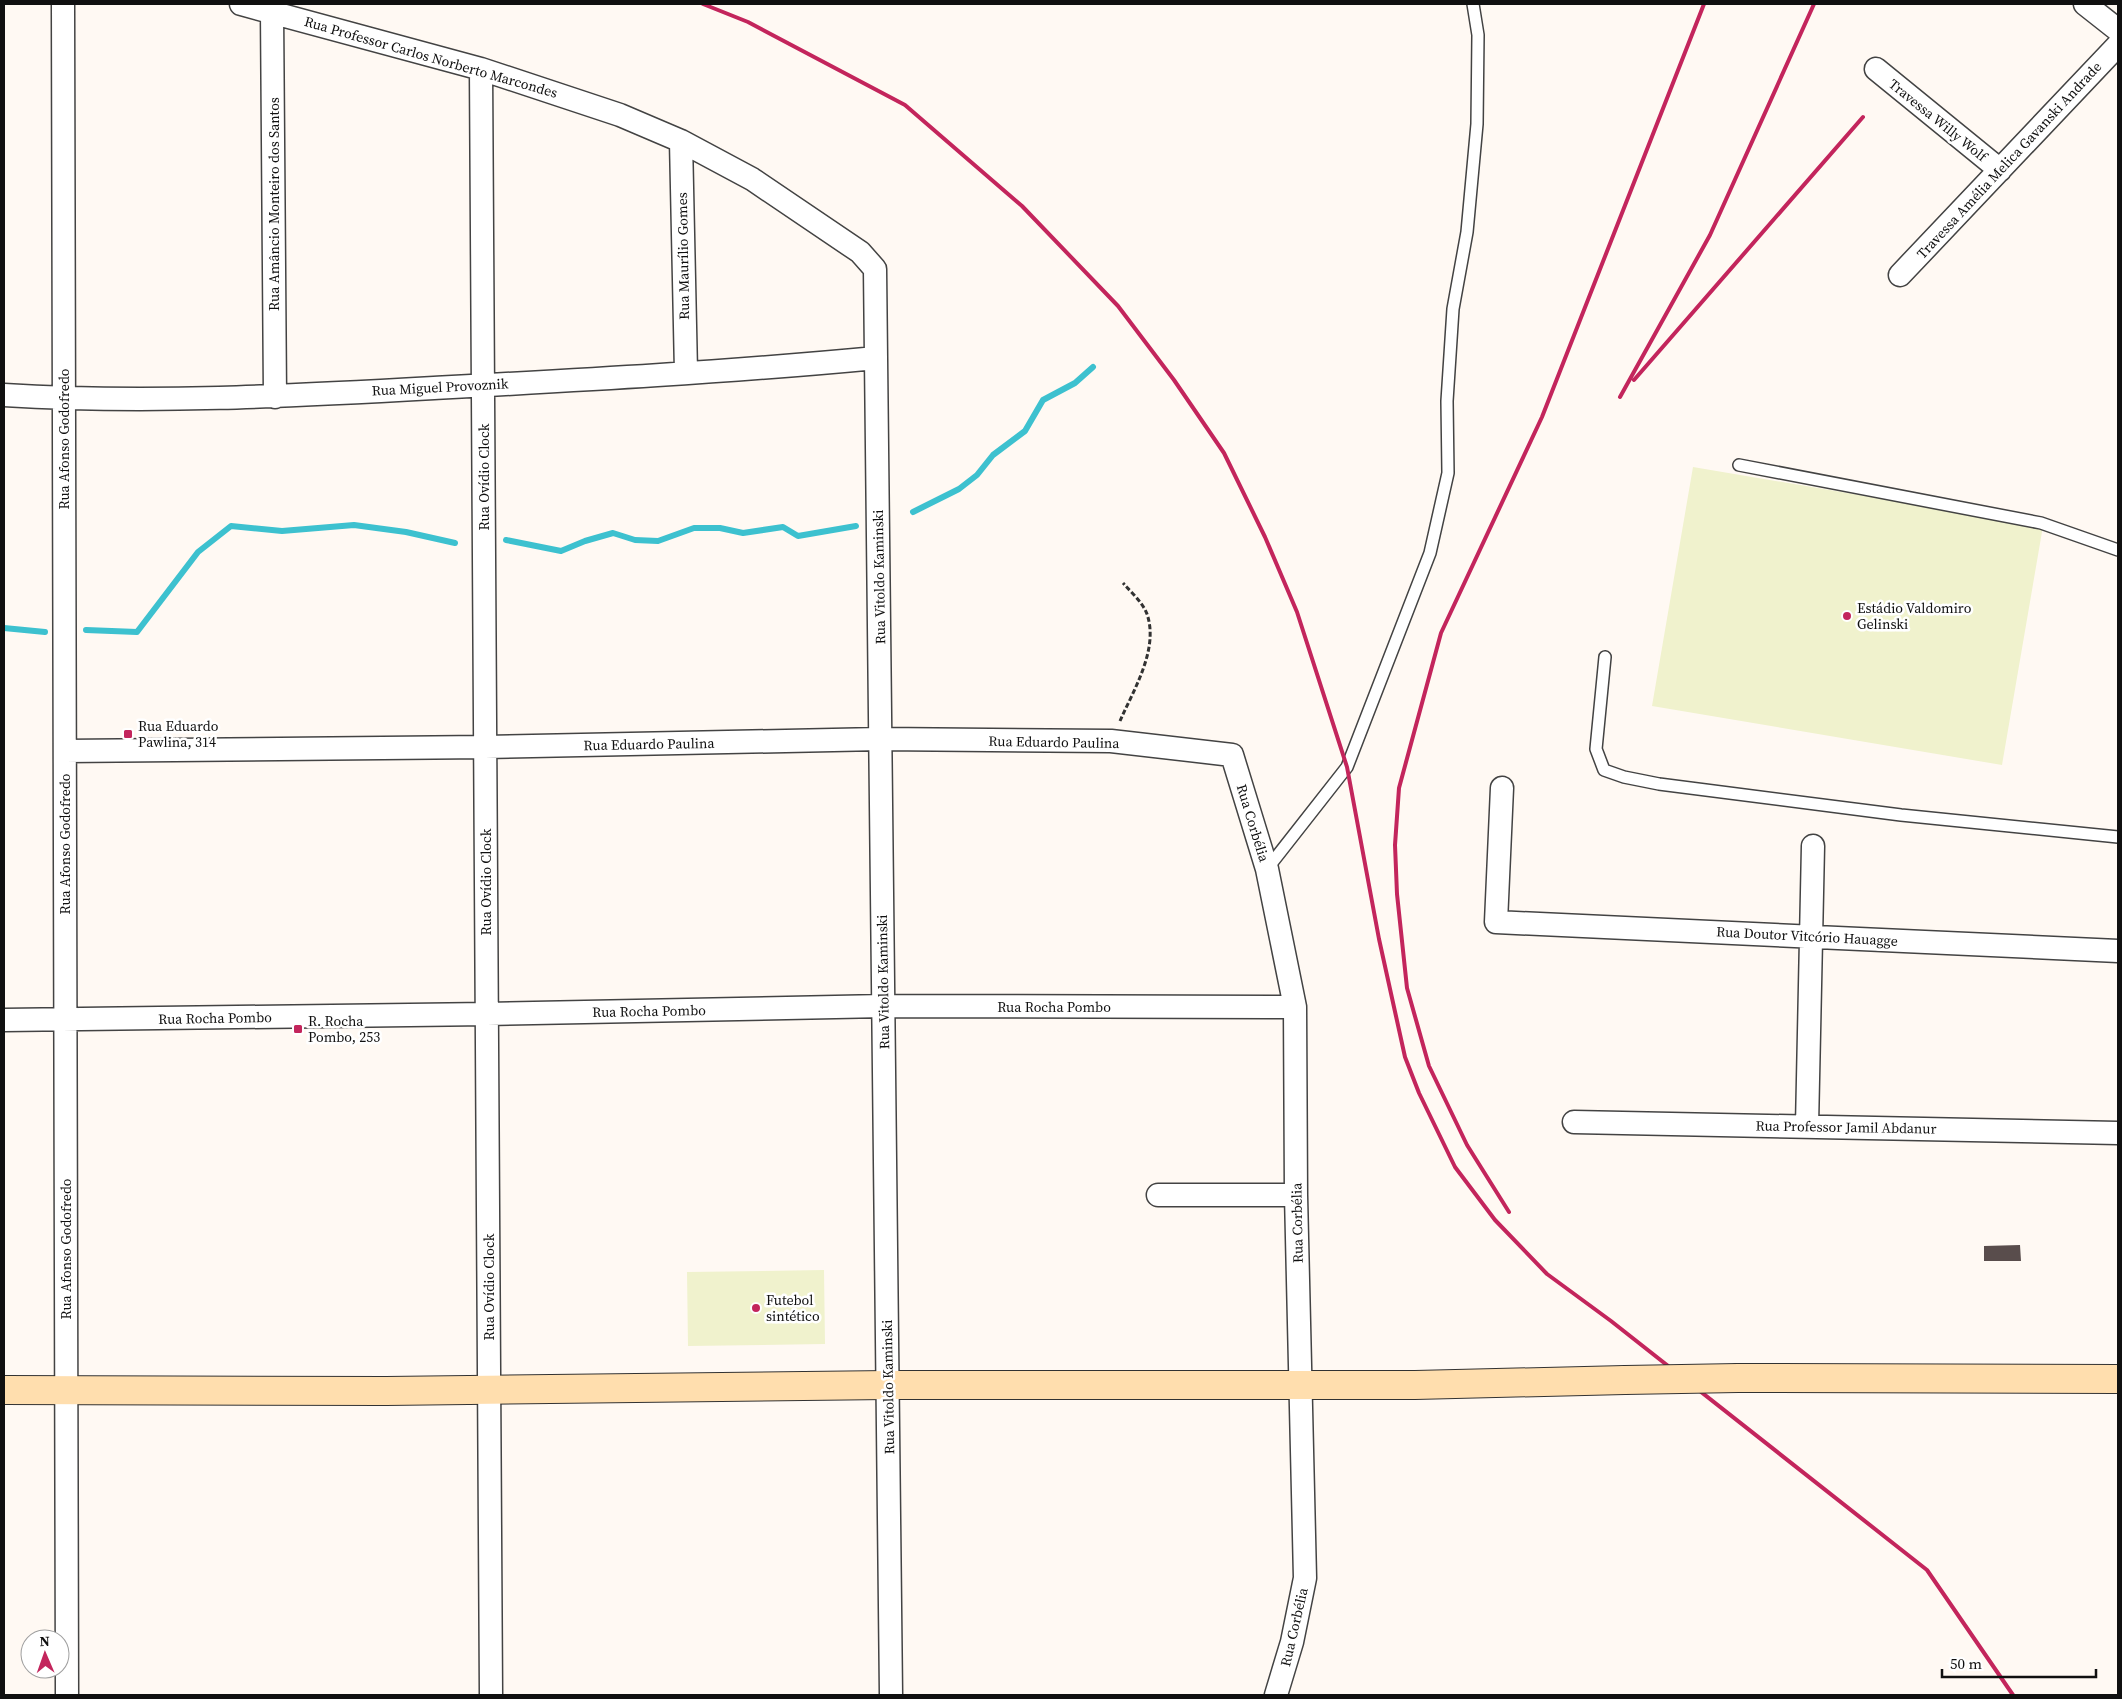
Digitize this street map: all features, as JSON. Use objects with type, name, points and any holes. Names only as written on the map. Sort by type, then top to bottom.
[{"type":"street","name":"Rua Afonso Godofredo","points":[[63,4],[65,1692]]},
{"type":"street","name":"Rua Professor Carlos Norberto Marcondes","points":[[241,4],[481,69],[620,115],[681,141],[752,179],[860,252],[875,269]]},
{"type":"street","points":[[2085,4],[2118,30]]},
{"type":"street","name":"Rua Amâncio Monteiro dos Santos","points":[[272,11],[275,397]]},
{"type":"street","name":"Travessa Amélia Melica Gavanski Andrade","points":[[1900,275],[2118,45]]},
{"type":"street","name":"Rua Ovídio Clock","points":[[481,69],[491,1695]]},
{"type":"street","name":"Travessa Willy Wolf","points":[[1876,69],[2000,170]]},
{"type":"street","name":"Rua Maurílio Gomes","points":[[681,141],[686,372]]},
{"type":"street","name":"Rua Vitoldo Kaminski","points":[[875,269],[891,1695]]},
{"type":"street","name":"Rua Miguel Provoznik","points":[[4,395],[64,399],[275,397],[686,372],[876,358]]},
{"type":"street","name":"Rua Eduardo Paulina","points":[[65,751],[485,748],[880,740],[1111,741],[1232,755]]},
{"type":"street","name":"Rua Corbélia","points":[[1232,755],[1267,868],[1295,1007],[1296,1195],[1305,1578],[1292,1642],[1276,1695]]},
{"type":"street","name":"Rua Doutor Vitcório Hauagge","points":[[1502,788],[1496,922],[2118,951]]},
{"type":"street","points":[[1807,1126],[1813,846]]},
{"type":"street","name":"Rua Rocha Pombo","points":[[4,1020],[487,1014],[884,1006],[1295,1007]]},
{"type":"street","name":"Rua Professor Jamil Abdanur","points":[[1574,1122],[2118,1133]]},
{"type":"street","points":[[1158,1195],[1296,1195]]},
{"type":"street","points":[[4,1390],[386,1391],[888,1384],[1415,1385],[1738,1378],[2118,1379]]},
{"type":"lane","points":[[1267,868],[1347,767],[1430,553],[1448,473],[1447,401],[1453,309],[1467,232],[1478,124],[1478,35],[1473,4]]},
{"type":"lane","points":[[1738,465],[2041,523],[2118,550]]},
{"type":"lane","points":[[1605,657],[1596,749],[1604,770],[1624,777],[1659,784],[1901,815],[2118,836]]},
{"type":"path","points":[[1111,741],[1141,674],[1149,649],[1150,627],[1146,612],[1124,583]]},
{"type":"green space","name":"Estádio Valdomiro Gelinski","points":[[1693,467],[2043,526],[2002,765],[1652,706]]},
{"type":"green space","name":"Futebol sintético","points":[[824,1270],[825,1344],[688,1346],[687,1272]]},
{"type":"building","points":[[2020,1245],[2021,1261],[1984,1261],[1984,1246]]},
{"type":"waterway","points":[[913,512],[959,489],[977,475],[993,455],[1025,431],[1043,400],[1075,383],[1093,367]]},
{"type":"waterway","points":[[86,630],[137,632],[198,552],[231,526],[282,531],[354,525],[406,532],[455,543]]},
{"type":"waterway","points":[[506,540],[561,551],[585,541],[613,533],[635,540],[658,541],[694,528],[720,528],[743,533],[783,527],[798,536],[856,526]]},
{"type":"waterway","points":[[4,628],[45,632]]},
{"type":"railway","points":[[703,4],[748,22],[905,105],[1022,206],[1118,306],[1174,380],[1224,453],[1265,537],[1297,612],[1347,767],[1379,939],[1405,1057],[1419,1093],[1455,1167],[1495,1220],[1547,1274],[1611,1321],[1927,1570],[2013,1695]]},
{"type":"railway","points":[[1509,1212],[1467,1145],[1429,1066],[1407,988],[1397,894],[1395,845],[1399,788],[1441,633],[1542,417],[1704,4]]},
{"type":"railway","points":[[1620,397],[1710,235],[1814,4]]},
{"type":"railway","points":[[1634,380],[1863,117]]},
{"type":"place","name":"Estádio Valdomiro Gelinski","points":[[1847,616]]},
{"type":"place","name":"Rua Eduardo Pawlina, 314","points":[[128,734]]},
{"type":"place","name":"R. Rocha Pombo, 253","points":[[298,1029]]},
{"type":"place","name":"Futebol sintético","points":[[756,1308]]}]
